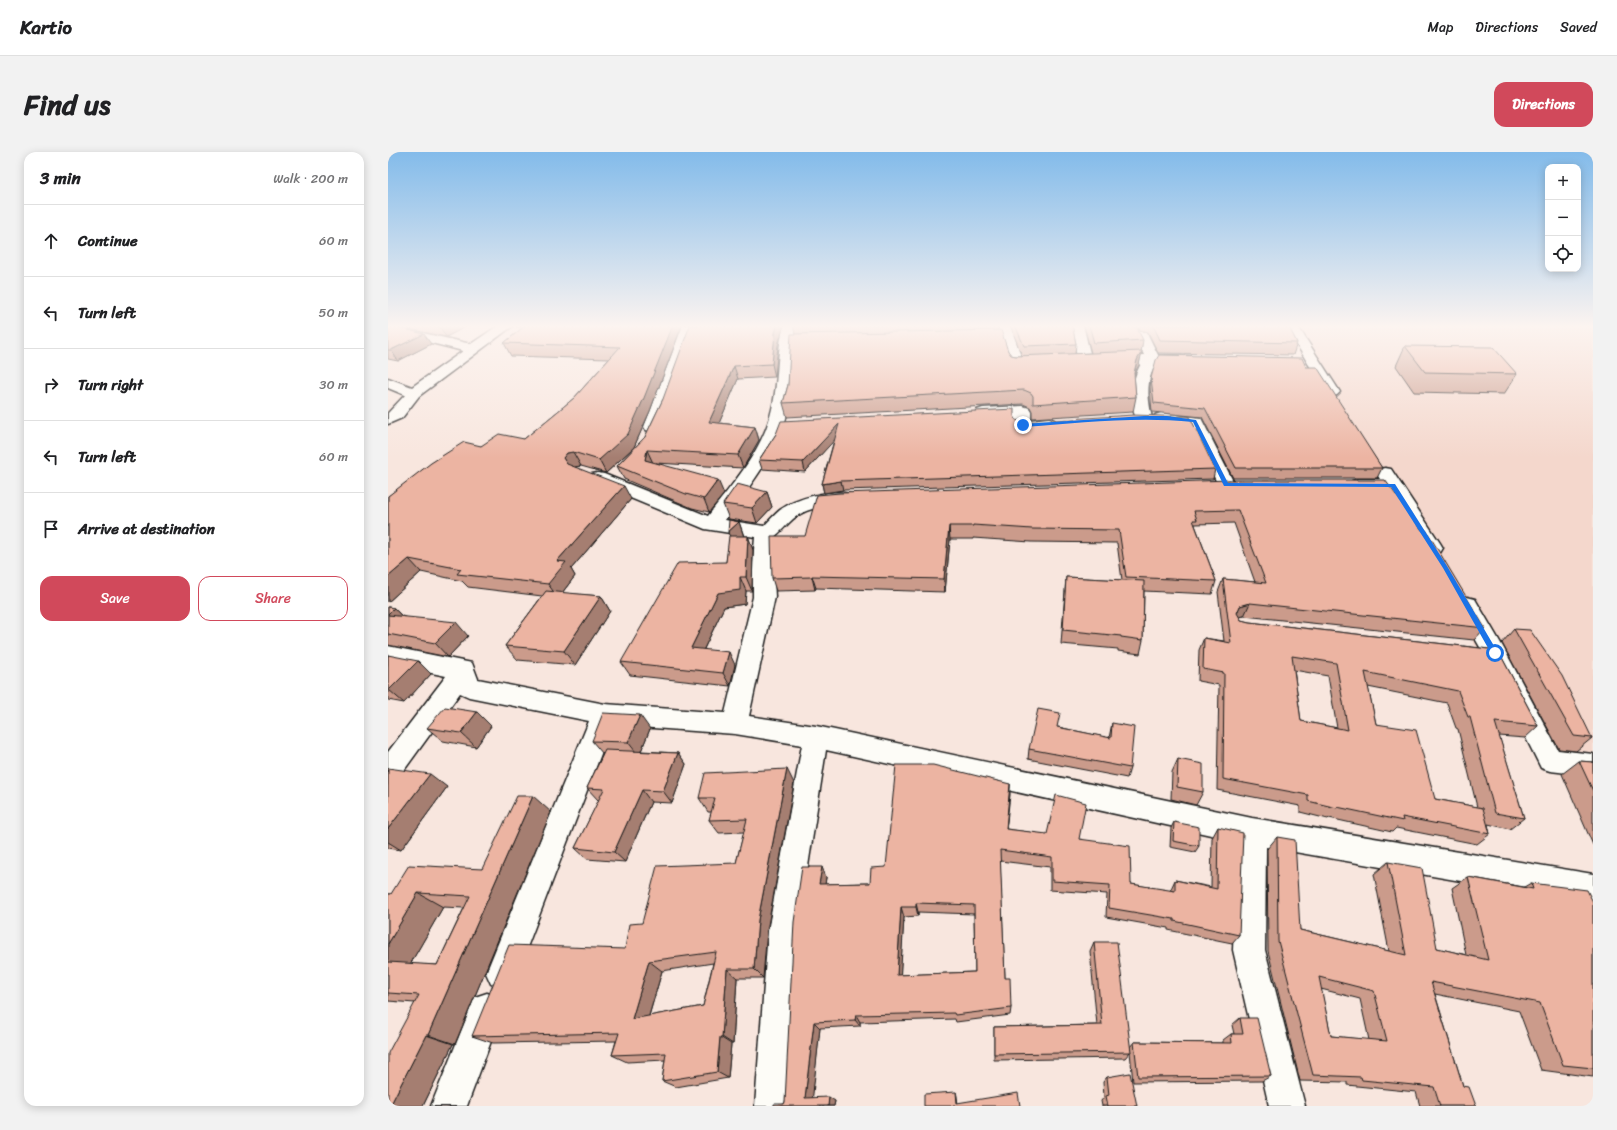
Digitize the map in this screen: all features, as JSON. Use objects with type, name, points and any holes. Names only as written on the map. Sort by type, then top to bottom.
[{"type":"street","points":[[388,419],[396,415],[414,393],[449,370]]},
{"type":"street","points":[[645,444],[674,370]]},
{"type":"street","points":[[712,525],[784,424],[780,408],[783,370]]},
{"type":"street","points":[[1143,370],[1136,418],[1167,418],[1195,421],[1226,485]]},
{"type":"street","points":[[1312,370],[1344,409]]},
{"type":"street","points":[[388,383],[414,393]]},
{"type":"street","points":[[967,414],[1022,411],[1023,425],[1060,423]]},
{"type":"street","points":[[1376,460],[1441,561]]},
{"type":"street","points":[[581,472],[614,477],[712,525],[765,532],[769,532],[787,514],[814,501],[859,498]]},
{"type":"street","points":[[1337,485],[1393,485]]},
{"type":"street","points":[[735,724],[764,597],[762,563],[765,532]]},
{"type":"street","points":[[1457,587],[1483,652],[1550,760],[1593,765]]},
{"type":"street","points":[[388,656],[464,670]]},
{"type":"street","points":[[464,670],[469,687],[605,714],[735,724],[816,737],[1252,831],[1593,890]]},
{"type":"street","points":[[388,772],[464,670]]},
{"type":"street","points":[[449,1106],[605,714]]},
{"type":"street","points":[[773,1106],[783,931],[816,737]]},
{"type":"street","points":[[1252,831],[1249,950],[1287,1106]]},
{"type":"shaded area","points":[[1322,370],[1593,370],[1593,760],[1533,750]]},
{"type":"building","points":[[600,370],[655,370],[628,434],[599,460],[573,452],[567,453],[563,458],[567,464],[624,486],[557,561],[566,562],[548,584],[457,574],[461,569],[409,559],[388,577],[388,496],[431,463],[464,442],[481,446],[499,434],[524,439],[574,398]]},
{"type":"building","points":[[674,370],[732,370],[709,422],[755,427],[738,455],[647,450],[645,460],[718,480],[704,499],[686,494],[617,466],[645,437],[663,399]]},
{"type":"building","points":[[789,370],[1135,370],[1136,397],[1033,404],[1033,396],[1031,393],[1024,390],[783,403],[788,385]]},
{"type":"building","points":[[1153,370],[1319,370],[1382,468],[1236,468],[1205,408],[1154,403],[1151,378]]},
{"type":"building","points":[[1423,370],[1513,370],[1517,374],[1425,372]]},
{"type":"building","points":[[1014,409],[1014,416],[1016,420],[1023,422],[1133,415],[1190,417],[1215,469],[841,481],[822,484],[839,424],[803,462],[759,460],[776,434],[781,421]]},
{"type":"building","points":[[1230,480],[1385,480],[1422,530],[1426,530],[1485,628],[1250,603],[1240,606],[1237,613],[1241,620],[1249,622],[1498,650],[1538,726],[1495,722],[1524,818],[1495,813],[1470,717],[1468,717],[1458,691],[1365,672],[1376,724],[1416,730],[1435,799],[1483,808],[1490,834],[1402,817],[1403,821],[1337,808],[1308,801],[1308,795],[1223,779],[1224,673],[1203,669],[1204,638],[1231,643],[1223,579],[1266,583],[1238,510],[1194,511],[1197,520],[1193,520],[1216,581],[1126,577],[1119,530],[1032,529],[973,525],[949,526],[944,579],[812,576],[772,578],[771,536],[805,536],[817,495]],"holes":[[[1292,656],[1336,663],[1348,730],[1301,721]]]},
{"type":"building","points":[[737,484],[767,492],[752,508],[723,504]]},
{"type":"building","points":[[729,520],[739,522],[728,532]]},
{"type":"building","points":[[729,536],[748,536],[746,577],[740,577],[740,590],[718,593],[691,648],[729,652],[723,673],[621,662],[678,563],[726,562]]},
{"type":"building","points":[[1066,577],[1144,581],[1143,640],[1121,636],[1063,630]]},
{"type":"building","points":[[546,591],[601,596],[564,651],[505,646]]},
{"type":"building","points":[[388,607],[394,608],[388,614]]},
{"type":"building","points":[[388,615],[456,622],[435,643],[388,634]]},
{"type":"building","points":[[1514,629],[1530,630],[1562,676],[1592,738],[1574,736]]},
{"type":"building","points":[[388,655],[418,661],[389,690],[388,690]]},
{"type":"building","points":[[445,707],[477,712],[461,733],[427,728]]},
{"type":"building","points":[[1038,709],[1060,713],[1057,727],[1111,738],[1112,723],[1134,727],[1130,768],[1029,749]]},
{"type":"building","points":[[603,713],[640,715],[628,742],[592,741]]},
{"type":"building","points":[[605,750],[678,753],[663,791],[642,790],[614,852],[575,848],[604,789],[587,788]]},
{"type":"building","points":[[1178,759],[1203,764],[1203,792],[1177,787]]},
{"type":"building","points":[[1579,761],[1593,762],[1593,791]]},
{"type":"building","points":[[896,765],[933,765],[1010,784],[1006,829],[1047,834],[1056,795],[1086,803],[1079,839],[1130,846],[1131,884],[1175,891],[1175,880],[1217,889],[1218,827],[1243,833],[1239,935],[1174,921],[1174,919],[1109,908],[1110,885],[1052,881],[1052,857],[1000,850],[1005,978],[1010,978],[1011,1008],[955,1015],[954,1013],[856,1015],[855,1020],[814,1022],[805,1098],[829,1097],[828,1106],[774,1106],[774,1104],[784,1104],[785,1102],[794,922],[802,867],[822,867],[819,884],[870,883],[871,868],[886,867]],"holes":[[[916,903],[974,905],[975,972],[897,975],[901,907],[916,907]]]},
{"type":"building","points":[[388,768],[430,774],[388,829]]},
{"type":"building","points":[[787,769],[758,920],[754,969],[727,969],[722,1037],[720,1037],[717,1072],[662,1081],[666,1053],[612,1055],[619,1033],[472,1036],[509,945],[625,949],[629,924],[642,923],[657,866],[736,863],[747,819],[709,820],[715,798],[699,798],[705,773]],"holes":[[[716,952],[703,1006],[632,1019],[649,961]]]},
{"type":"building","points":[[517,796],[533,796],[428,1035],[426,1035],[390,1106],[388,1106],[388,1053],[419,995],[388,993],[388,962],[437,965],[470,896],[418,893],[388,944],[388,894],[391,894],[409,865],[482,869]]},
{"type":"building","points":[[1174,822],[1199,827],[1199,846],[1173,841]]},
{"type":"building","points":[[1277,837],[1295,840],[1300,930],[1406,955],[1388,862],[1422,868],[1437,948],[1488,960],[1468,877],[1533,889],[1531,883],[1587,890],[1593,902],[1593,1068],[1563,1065],[1540,1003],[1431,982],[1463,1086],[1469,1087],[1476,1106],[1440,1106],[1434,1087],[1362,1080],[1361,1077],[1313,1075],[1278,941]],"holes":[[[1319,977],[1374,991],[1387,1041],[1331,1036]]]},
{"type":"building","points":[[1094,942],[1117,942],[1131,1052],[994,1054],[994,1027],[1102,1025]]},
{"type":"building","points":[[1240,1018],[1257,1018],[1271,1076],[1138,1077],[1134,1042],[1232,1043],[1231,1034],[1243,1034]]},
{"type":"building","points":[[1130,1073],[1137,1106],[1108,1106],[1106,1096],[1109,1095],[1107,1077]]},
{"type":"building","points":[[956,1092],[957,1103],[1018,1093],[1020,1106],[924,1106],[924,1094]]},
{"type":"route","points":[[1023,425],[1144,418],[1167,418],[1195,421],[1226,485],[1393,485],[1445,568],[1495,653]]}]
